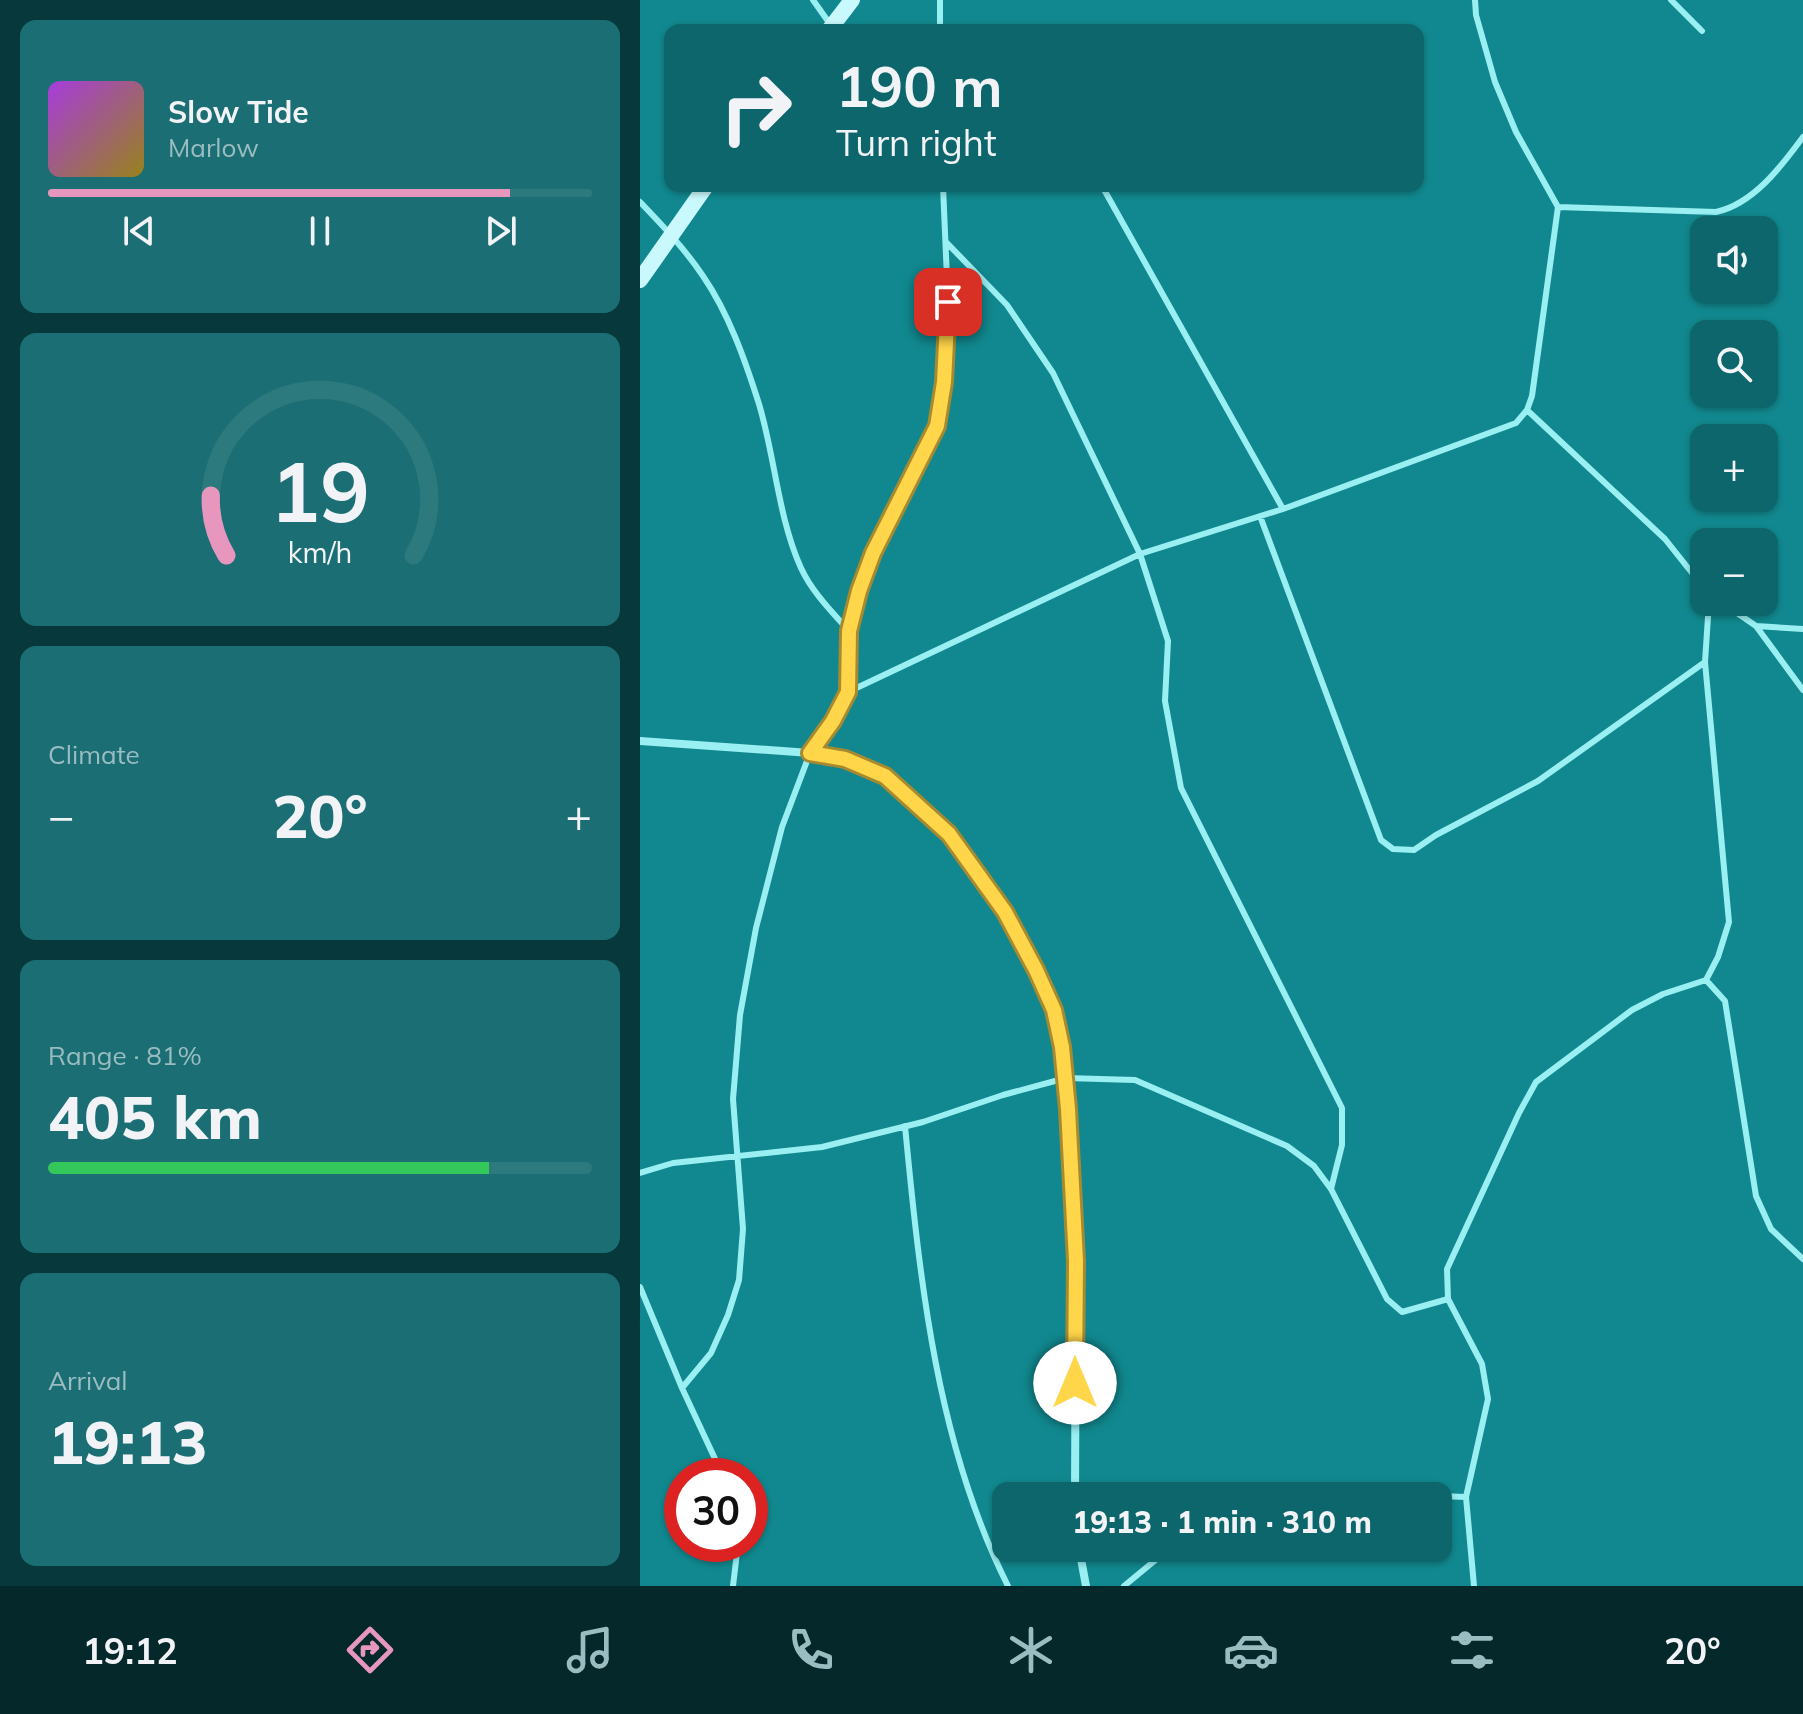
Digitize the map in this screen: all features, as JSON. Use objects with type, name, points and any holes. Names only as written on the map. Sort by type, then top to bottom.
[{"type":"street","points":[[834,24],[852,0]]},
{"type":"street","points":[[640,280],[702,192]]},
{"type":"street","points":[[640,741],[810,753],[845,759],[885,776],[949,834],[1005,912],[1054,1010],[1066,1078],[1076,1261],[1075,1482]]},
{"type":"street","points":[[1082,1562],[1086,1586]]},
{"type":"lane","points":[[813,0],[827,24]]},
{"type":"lane","points":[[940,0],[940,24]]},
{"type":"lane","points":[[848,692],[1140,554],[1283,509],[1516,423],[1527,410],[1532,396],[1558,207],[1516,132],[1495,82],[1476,15],[1475,0]]},
{"type":"lane","points":[[1671,0],[1702,31]]},
{"type":"lane","points":[[1558,207],[1716,212],[1733,208],[1750,197],[1803,137]]},
{"type":"lane","points":[[682,1388],[711,1353],[739,1280],[743,1229],[733,1099],[740,1015],[756,928],[782,827],[810,753],[833,721],[848,692],[849,631],[873,553],[937,426],[944,382],[948,302],[943,192]]},
{"type":"lane","points":[[1105,192],[1283,509]]},
{"type":"lane","points":[[640,202],[673,237],[703,276],[738,343],[770,445],[801,570],[823,602],[849,631]]},
{"type":"lane","points":[[946,242],[1007,305],[1053,373],[1140,554],[1168,641],[1165,701],[1181,788],[1342,1108],[1342,1145],[1331,1189]]},
{"type":"lane","points":[[1527,410],[1665,539],[1690,570]]},
{"type":"lane","points":[[1260,516],[1381,840],[1393,849],[1414,850],[1436,835],[1538,781],[1705,662]]},
{"type":"lane","points":[[1474,1586],[1466,1497],[1488,1399],[1482,1364],[1448,1299],[1447,1269],[1536,1082],[1632,1010],[1663,994],[1706,980],[1718,957],[1729,922],[1705,662],[1708,616]]},
{"type":"lane","points":[[1741,616],[1756,626],[1803,690]]},
{"type":"lane","points":[[1756,626],[1803,629]]},
{"type":"lane","points":[[1706,980],[1725,1001],[1756,1196],[1771,1229],[1803,1259]]},
{"type":"lane","points":[[640,1173],[673,1163],[822,1147],[1066,1078],[1135,1080],[1287,1146],[1314,1166],[1331,1189],[1387,1299],[1402,1312],[1448,1299]]},
{"type":"lane","points":[[905,1126],[916,1244],[946,1413],[967,1486],[1008,1586]]},
{"type":"lane","points":[[640,1287],[715,1458]]},
{"type":"lane","points":[[1452,1497],[1466,1497]]},
{"type":"lane","points":[[733,1586],[736,1562]]},
{"type":"lane","points":[[1124,1586],[1153,1562]]},
{"type":"route","points":[[948,302],[944,382],[937,426],[873,553],[849,631],[848,692],[833,721],[810,753],[845,759],[885,776],[949,834],[1005,912],[1054,1010],[1062,1047],[1068,1109],[1076,1261],[1075,1383]]}]
